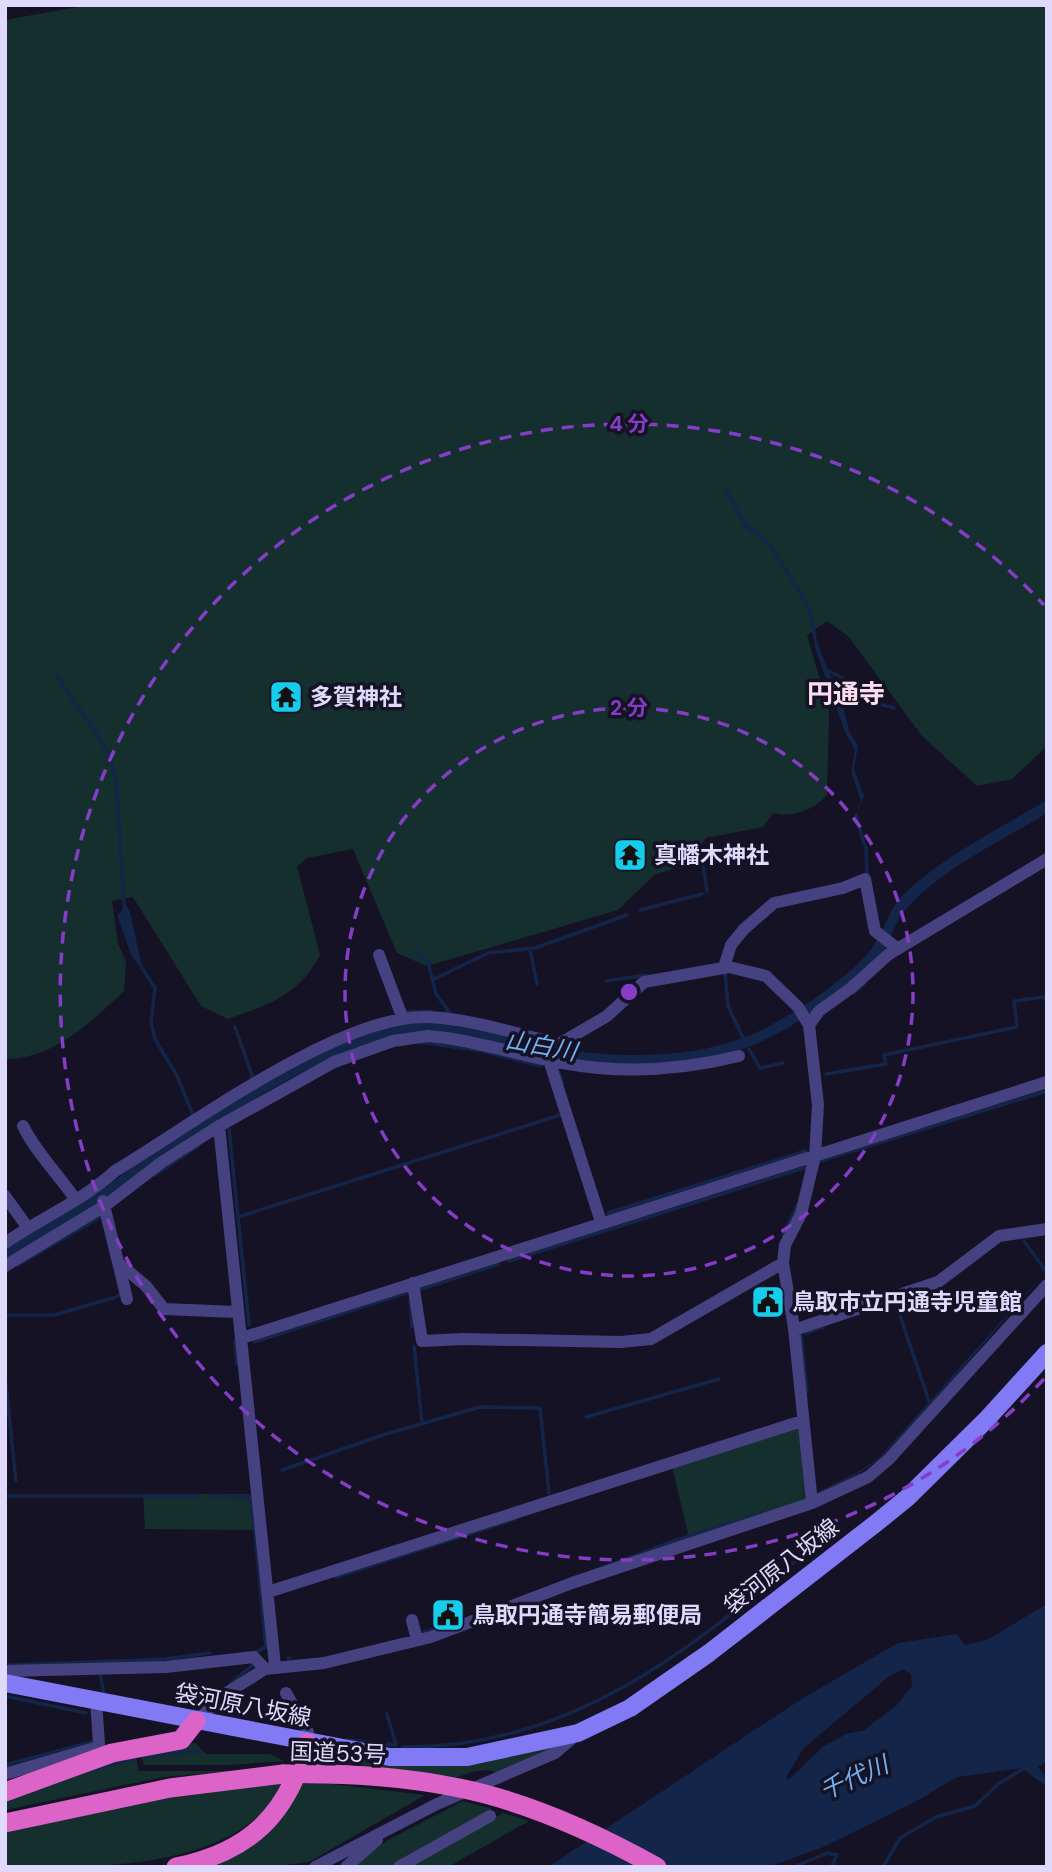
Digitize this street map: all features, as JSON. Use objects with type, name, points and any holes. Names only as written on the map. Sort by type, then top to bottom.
[{"type":"highway","points":[[5,1792],[112,1753],[181,1740],[196,1721]]},
{"type":"highway","points":[[176,1867],[226,1852],[256,1833],[281,1804],[296,1780],[306,1743]]},
{"type":"highway","name":"国道53号","points":[[5,1823],[170,1788],[283,1774],[346,1773],[455,1787],[552,1818],[614,1843],[657,1867]]},
{"type":"main road","name":"袋河原八坂線","points":[[5,1683],[306,1743],[390,1757],[467,1757],[578,1733],[630,1708],[709,1653],[875,1524],[907,1498],[976,1430],[1047,1353]]},
{"type":"street","points":[[807,1022],[898,949],[1047,859]]},
{"type":"street","points":[[724,967],[737,937],[774,903],[843,888],[865,879],[875,931],[898,949]]},
{"type":"street","points":[[379,955],[403,1019]]},
{"type":"street","points":[[5,1243],[93,1191],[115,1171],[279,1069],[329,1044],[403,1019],[428,1017],[463,1021],[559,1044],[607,1016],[644,982],[724,967],[765,976],[797,1007],[807,1022],[818,1105],[815,1156],[801,1214],[785,1245],[783,1263],[794,1330],[812,1503]]},
{"type":"street","points":[[5,1266],[106,1205],[162,1162],[219,1126],[334,1062],[393,1041],[428,1036],[447,1038],[592,1067],[646,1069],[715,1062],[739,1056]]},
{"type":"street","points":[[549,1060],[601,1222]]},
{"type":"street","points":[[242,1338],[1047,1082]]},
{"type":"street","points":[[23,1126],[39,1154],[76,1200]]},
{"type":"street","points":[[219,1126],[236,1312],[242,1338],[268,1592],[270,1667]]},
{"type":"street","points":[[93,1191],[106,1205],[127,1299]]},
{"type":"street","points":[[5,1196],[28,1228]]},
{"type":"street","points":[[794,1330],[938,1282],[996,1237],[1047,1229]]},
{"type":"street","points":[[413,1283],[422,1342],[463,1339],[621,1342],[662,1335],[783,1263]]},
{"type":"street","points":[[121,1265],[146,1286],[164,1309],[236,1312]]},
{"type":"street","points":[[196,1721],[228,1692],[270,1667],[324,1662],[418,1640],[572,1583],[812,1503],[868,1477],[890,1459],[1047,1285]]},
{"type":"street","points":[[268,1592],[802,1421]]},
{"type":"street","points":[[412,1620],[418,1640]]},
{"type":"street","points":[[5,1671],[154,1667],[254,1657],[270,1667]]},
{"type":"street","points":[[286,1693],[308,1732],[306,1743]]},
{"type":"street","points":[[5,1774],[95,1748],[99,1744],[96,1701]]},
{"type":"street","points":[[316,1867],[437,1804],[555,1753],[578,1733]]},
{"type":"street","points":[[399,1867],[491,1816]]},
{"type":"street","points":[[346,1867],[363,1855],[386,1831]]},
{"type":"green space","points":[[89,5],[1047,5],[1047,746],[1012,779],[977,786],[922,736],[848,636],[827,621],[807,635],[829,711],[827,795],[809,809],[788,814],[773,813],[763,827],[706,838],[687,864],[654,875],[618,910],[427,966],[397,953],[353,849],[307,858],[297,866],[320,955],[302,980],[281,997],[228,1019],[201,1006],[133,897],[112,901],[118,944],[126,961],[124,991],[85,1026],[55,1046],[40,1053],[5,1059],[5,20]]},
{"type":"green space","points":[[799,1427],[805,1500],[689,1538],[672,1466]]},
{"type":"green space","points":[[143,1494],[248,1494],[253,1497],[257,1530],[145,1529]]},
{"type":"green space","points":[[195,1743],[206,1754],[270,1754],[284,1761],[227,1765],[144,1765],[140,1753]]},
{"type":"green space","points":[[552,1745],[552,1748],[501,1774],[484,1770],[455,1778],[322,1760],[335,1758],[402,1765],[480,1764]]},
{"type":"green space","points":[[135,1753],[139,1771],[233,1771],[163,1777],[5,1810],[5,1796]]},
{"type":"green space","points":[[322,1783],[425,1795],[309,1862],[268,1867],[203,1867],[292,1804],[302,1784]]},
{"type":"green space","points":[[285,1784],[262,1813],[233,1834],[199,1849],[121,1864],[5,1867],[5,1831],[138,1801]]},
{"type":"green space","points":[[463,1801],[492,1809],[391,1867],[350,1867],[388,1840]]},
{"type":"green space","points":[[503,1813],[529,1821],[448,1867],[407,1867]]},
{"type":"water","points":[[814,634],[844,710],[849,731],[858,746],[854,769],[864,796],[855,818],[861,801],[851,771],[855,750],[845,732],[815,648]]},
{"type":"water","name":"山白川","points":[[1047,800],[1047,813],[955,868],[921,894],[901,915],[878,958],[857,977],[813,1012],[765,1040],[709,1058],[666,1064],[621,1064],[528,1056],[397,1035],[356,1048],[279,1084],[102,1203],[5,1260],[5,1248],[79,1204],[216,1111],[306,1060],[351,1040],[393,1026],[446,1022],[543,1046],[619,1055],[671,1054],[697,1050],[721,1045],[759,1031],[814,999],[862,960],[872,948],[900,899],[921,879],[974,843]]},
{"type":"water","points":[[124,902],[130,912],[143,971],[131,955],[117,914],[121,913]]},
{"type":"water","points":[[1047,1270],[926,1411],[881,1458],[857,1475],[816,1497],[795,1503],[856,1473],[879,1458]]},
{"type":"water","points":[[782,1505],[513,1602],[512,1600],[674,1539]]},
{"type":"water","name":"千代川","points":[[1047,1604],[1047,1761],[1038,1767],[1047,1779],[1047,1787],[1022,1768],[957,1777],[915,1802],[821,1848],[768,1867],[548,1867],[803,1698],[898,1643],[957,1634],[965,1645],[987,1640]],"holes":[[[903,1669],[911,1674],[912,1686],[897,1705],[863,1731],[848,1733],[824,1746],[788,1780],[786,1777],[803,1749],[888,1677]]]},
{"type":"waterway","points":[[726,490],[744,523],[770,546],[805,600],[815,638]]},
{"type":"waterway","points":[[825,669],[846,680],[861,699],[894,708]]},
{"type":"waterway","points":[[57,676],[99,738],[112,764],[116,779],[124,905]]},
{"type":"waterway","points":[[838,691],[851,685]]},
{"type":"waterway","points":[[856,815],[864,844]]},
{"type":"waterway","points":[[707,891],[703,865],[715,845]]},
{"type":"waterway","points":[[866,847],[867,876]]},
{"type":"waterway","points":[[640,910],[702,894]]},
{"type":"waterway","points":[[434,979],[488,953],[535,948],[627,915]]},
{"type":"waterway","points":[[530,949],[537,984]]},
{"type":"waterway","points":[[417,953],[428,962],[436,994],[450,1013],[445,1012]]},
{"type":"waterway","points":[[142,968],[155,988],[151,1022],[155,1039],[177,1076],[193,1115]]},
{"type":"waterway","points":[[725,972],[728,1006],[744,1040]]},
{"type":"waterway","points":[[606,981],[646,975]]},
{"type":"waterway","points":[[854,993],[865,983]]},
{"type":"waterway","points":[[826,1074],[886,1064],[884,1055],[1017,1027],[1014,1001],[1044,997],[1047,1002]]},
{"type":"waterway","points":[[407,1012],[431,1011]]},
{"type":"waterway","points":[[235,1027],[253,1078]]},
{"type":"waterway","name":"山白川","points":[[420,1042],[482,1051],[541,1066]]},
{"type":"waterway","points":[[749,1049],[760,1068],[783,1063]]},
{"type":"waterway","name":"山白川","points":[[559,1072],[563,1083]]},
{"type":"waterway","points":[[820,1161],[1047,1091]]},
{"type":"waterway","points":[[238,1217],[560,1115]]},
{"type":"waterway","points":[[229,1129],[249,1324]]},
{"type":"waterway","points":[[155,1175],[198,1146]]},
{"type":"waterway","points":[[608,1213],[806,1151]]},
{"type":"waterway","points":[[509,1261],[807,1167]]},
{"type":"waterway","points":[[783,1235],[798,1204]]},
{"type":"waterway","points":[[18,1265],[102,1216]]},
{"type":"waterway","points":[[1024,1241],[1045,1270]]},
{"type":"waterway","points":[[421,1289],[499,1264]]},
{"type":"waterway","points":[[5,1315],[54,1315],[113,1298],[120,1295],[121,1290]]},
{"type":"waterway","points":[[254,1342],[409,1292]]},
{"type":"waterway","points":[[410,1300],[412,1327]]},
{"type":"waterway","points":[[896,1304],[929,1401]]},
{"type":"waterway","points":[[806,1333],[823,1327]]},
{"type":"waterway","points":[[801,1335],[807,1392]]},
{"type":"waterway","points":[[235,1341],[237,1364]]},
{"type":"waterway","points":[[414,1346],[422,1423]]},
{"type":"waterway","points":[[5,1375],[16,1481]]},
{"type":"waterway","points":[[586,1417],[719,1379]]},
{"type":"waterway","points":[[282,1470],[383,1435],[480,1407],[540,1408],[549,1493]]},
{"type":"waterway","points":[[5,1496],[197,1496]]},
{"type":"waterway","points":[[210,1496],[247,1497],[252,1503],[266,1647],[254,1653]]},
{"type":"waterway","points":[[336,1577],[515,1519]]},
{"type":"waterway","points":[[403,1747],[462,1743],[518,1731],[572,1712],[622,1688],[671,1658],[718,1624],[808,1550]]},
{"type":"waterway","points":[[424,1632],[446,1625]]},
{"type":"waterway","points":[[10,1665],[166,1659],[210,1653]]},
{"type":"waterway","points":[[229,1685],[254,1664]]},
{"type":"waterway","points":[[100,1673],[104,1695]]},
{"type":"waterway","points":[[201,1706],[220,1692]]},
{"type":"waterway","points":[[5,1696],[86,1713]]},
{"type":"waterway","points":[[346,1740],[396,1745],[387,1714]]},
{"type":"waterway","points":[[5,1765],[92,1742]]},
{"type":"waterway","points":[[144,1757],[201,1751]]},
{"type":"waterway","points":[[95,1769],[134,1759]]},
{"type":"waterway","points":[[883,1867],[900,1838],[936,1817],[975,1806],[998,1784],[1025,1768]]},
{"type":"waterway","points":[[794,1867],[827,1853],[837,1855],[831,1867]]},
{"type":"place","name":"多賀神社","points":[[286,697]]},
{"type":"place","name":"真幡木神社","points":[[630,855]]},
{"type":"place","name":"鳥取市立円通寺児童館","points":[[768,1302]]},
{"type":"place","name":"鳥取円通寺簡易郵便局","points":[[448,1615]]},
{"type":"district","name":"円通寺","points":[[846,694]]}]
